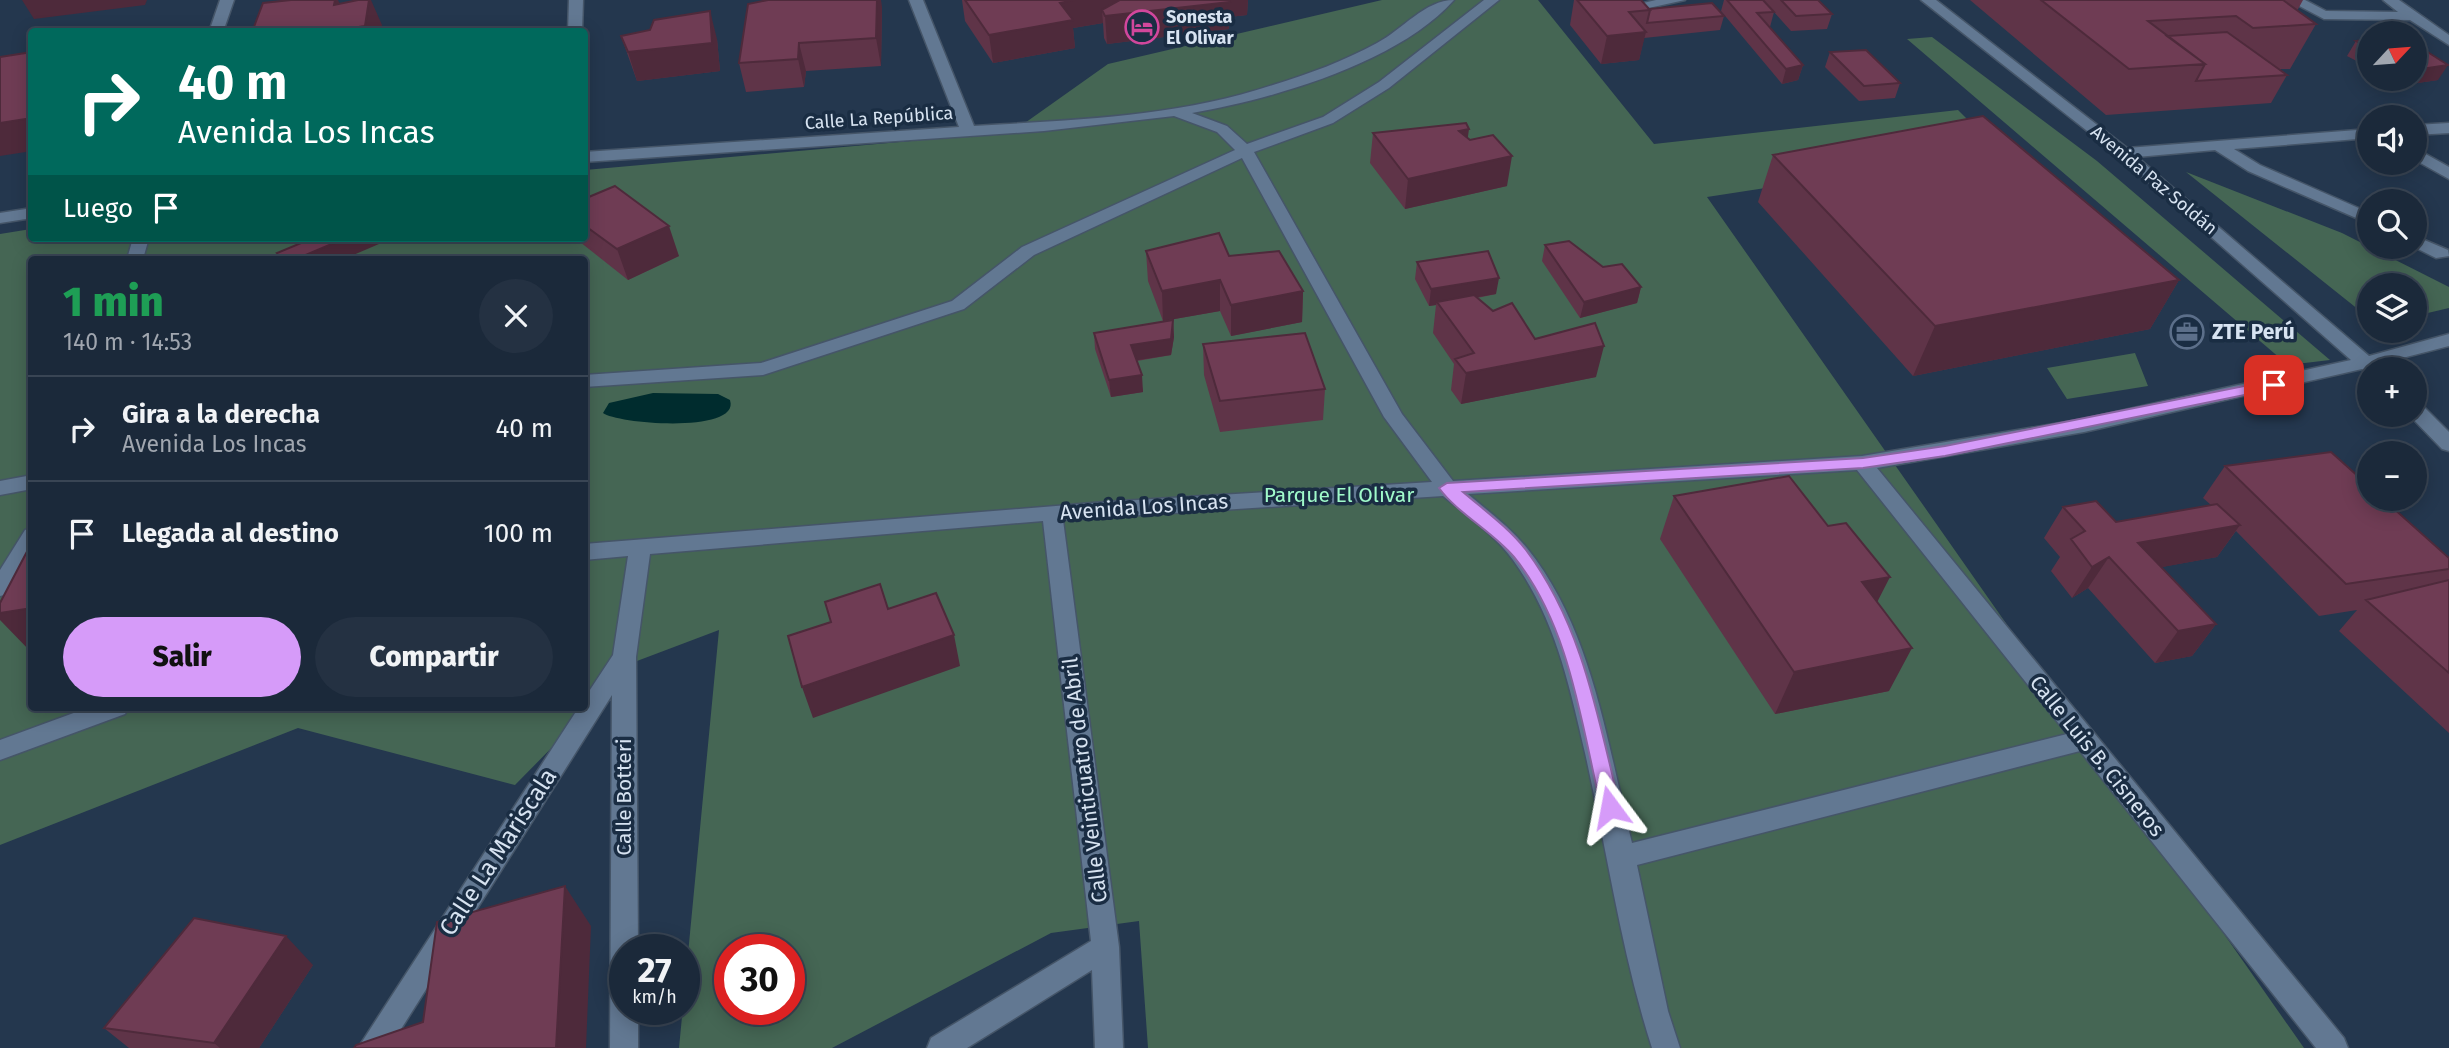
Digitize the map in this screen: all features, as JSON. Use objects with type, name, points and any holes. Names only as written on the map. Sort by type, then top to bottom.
[{"type":"street","points":[[218,28],[228,0]]},
{"type":"street","points":[[575,28],[576,0]]},
{"type":"street","points":[[916,0],[968,131]]},
{"type":"street","name":"Calle La República","points":[[588,157],[968,131],[1176,111],[1257,96],[1300,83],[1380,47],[1447,0]]},
{"type":"street","points":[[588,381],[763,369],[958,305],[1028,251],[1246,151],[1328,120],[1384,85],[1492,0]]},
{"type":"street","points":[[1621,10],[1678,0]]},
{"type":"street","name":"Avenida Paz Soldán","points":[[1928,0],[2124,153],[2359,357]]},
{"type":"street","points":[[2295,0],[2324,15],[2411,16]]},
{"type":"street","points":[[2390,0],[2449,41]]},
{"type":"street","points":[[1176,111],[1223,129],[1246,151],[1394,417],[1447,488],[1494,527],[1520,554],[1556,614],[1575,659],[1622,857],[1654,1011],[1667,1048]]},
{"type":"street","points":[[2427,129],[2449,128]]},
{"type":"street","points":[[2124,153],[2357,134]]},
{"type":"street","points":[[2217,145],[2254,168],[2357,213]]},
{"type":"street","points":[[2427,160],[2449,174]]},
{"type":"street","points":[[0,218],[28,214]]},
{"type":"street","points":[[2427,247],[2442,254]]},
{"type":"street","name":"Avenida Los Incas","points":[[2397,357],[2449,340]]},
{"type":"street","name":"Avenida Los Incas","points":[[588,552],[1052,513],[1863,463],[1945,451],[2357,368]]},
{"type":"street","points":[[2427,421],[2449,443]]},
{"type":"street","name":"Calle Luis B. Cisneros","points":[[1863,463],[2334,1048]]},
{"type":"street","points":[[0,488],[28,483]]},
{"type":"street","name":"Calle Veinticuatro de Abril","points":[[1052,513],[1105,947],[1109,1048]]},
{"type":"street","points":[[0,588],[28,542]]},
{"type":"street","name":"Calle Botteri","points":[[624,1048],[624,657],[640,547]]},
{"type":"street","name":"Calle La Mariscala","points":[[372,1048],[624,657]]},
{"type":"street","points":[[0,750],[106,711]]},
{"type":"street","points":[[1622,857],[2084,740]]},
{"type":"street","points":[[941,1048],[1105,947]]},
{"type":"green space","name":"Parque El Olivar","points":[[1382,0],[1538,0],[1654,144],[1958,110],[2000,152],[1707,197],[2304,1048],[1148,1048],[1139,921],[1051,933],[832,1048],[679,1048],[681,1025],[700,1025],[700,934],[690,934],[719,630],[637,661],[588,711],[588,256],[28,256],[28,711],[588,711],[515,785],[298,728],[0,845],[0,234],[28,229],[28,242],[588,242],[588,170],[1012,132],[1108,64]]},
{"type":"green space","points":[[1932,37],[2097,161],[2330,360],[2288,365],[1907,39]]},
{"type":"green space","points":[[2186,172],[2357,241],[2357,259],[2394,259],[2421,273],[2357,273],[2357,308]]},
{"type":"green space","points":[[2427,276],[2449,287],[2449,308],[2427,313]]},
{"type":"green space","points":[[2135,353],[2148,386],[2067,399],[2047,368]]},
{"type":"shaded area","points":[[653,393],[718,394],[730,400],[728,411],[717,418],[698,422],[652,423],[603,413],[609,403]]},
{"type":"building","points":[[335,0],[334,5],[369,0],[365,26],[352,28],[254,28],[263,3]]},
{"type":"building","points":[[768,0],[877,0],[876,38],[799,43],[798,59],[739,63],[748,4]]},
{"type":"building","points":[[965,0],[1075,0],[1060,3],[1073,20],[989,35]]},
{"type":"building","points":[[1120,0],[1230,2],[1105,16],[1102,10]]},
{"type":"building","points":[[1577,0],[1641,0],[1650,10],[1629,12],[1646,32],[1607,36]]},
{"type":"building","points":[[1727,0],[1763,0],[1774,12],[1757,13],[1803,65],[1786,69]]},
{"type":"building","points":[[1781,0],[1818,0],[1832,14],[1796,16]]},
{"type":"building","points":[[2041,0],[2283,0],[2316,24],[2253,28],[2236,16],[2148,21],[2205,64],[2129,69]]},
{"type":"building","points":[[1712,3],[1724,16],[1647,23],[1649,9]]},
{"type":"building","points":[[710,11],[712,43],[628,52],[621,36],[650,30],[654,20]]},
{"type":"building","points":[[2227,32],[2287,75],[2196,81],[2205,64],[2167,36]]},
{"type":"building","points":[[1866,50],[1900,83],[1864,86],[1830,52]]},
{"type":"building","points":[[2427,52],[2448,65],[2427,68]]},
{"type":"building","points":[[28,53],[28,119],[0,123],[0,57]]},
{"type":"building","points":[[1983,116],[2179,280],[1935,326],[1773,155]]},
{"type":"building","points":[[1466,123],[1469,129],[1459,131],[1470,140],[1493,135],[1512,156],[1408,179],[1373,133]]},
{"type":"building","points":[[615,186],[669,226],[617,249],[588,228],[588,197]]},
{"type":"building","points":[[1219,233],[1229,256],[1279,251],[1303,291],[1231,305],[1220,280],[1162,291],[1146,251]]},
{"type":"building","points":[[1569,241],[1603,267],[1622,264],[1641,287],[1584,302],[1545,245]]},
{"type":"building","points":[[303,242],[336,242],[303,256],[280,256],[277,253]]},
{"type":"building","points":[[1488,251],[1499,278],[1431,289],[1417,262]]},
{"type":"building","points":[[1474,295],[1493,311],[1512,303],[1535,339],[1595,323],[1604,346],[1466,373],[1455,359],[1474,353],[1437,302]]},
{"type":"building","points":[[1173,320],[1171,339],[1131,345],[1142,375],[1109,380],[1094,333]]},
{"type":"building","points":[[1305,333],[1325,389],[1220,401],[1203,344]]},
{"type":"building","points":[[2331,452],[2357,475],[2357,511],[2396,511],[2449,558],[2449,569],[2346,584],[2225,466]]},
{"type":"building","points":[[1789,476],[1828,526],[1846,523],[1890,577],[1862,582],[1912,648],[1794,672],[1674,496]]},
{"type":"building","points":[[2096,501],[2116,522],[2217,504],[2240,525],[2138,543],[2216,624],[2178,631],[2109,557],[2092,567],[2071,539],[2085,531],[2063,507]]},
{"type":"building","points":[[28,550],[28,609],[0,613],[0,603]]},
{"type":"building","points":[[2449,580],[2449,673],[2366,600]]},
{"type":"building","points":[[880,584],[888,609],[936,593],[954,635],[802,687],[788,636],[831,622],[825,602]]},
{"type":"building","points":[[565,886],[556,1048],[354,1048],[356,1045],[423,1022],[437,922]]},
{"type":"building","points":[[194,918],[286,936],[214,1043],[104,1028]]},
{"type":"place","name":"Sonesta El Olivar","points":[[1142,27]]},
{"type":"place","name":"ZTE Perú","points":[[2187,332]]},
{"type":"route","points":[[1610,807],[1575,659],[1539,580],[1520,554],[1494,527],[1447,488],[1863,463],[1945,451],[2274,385]]}]
